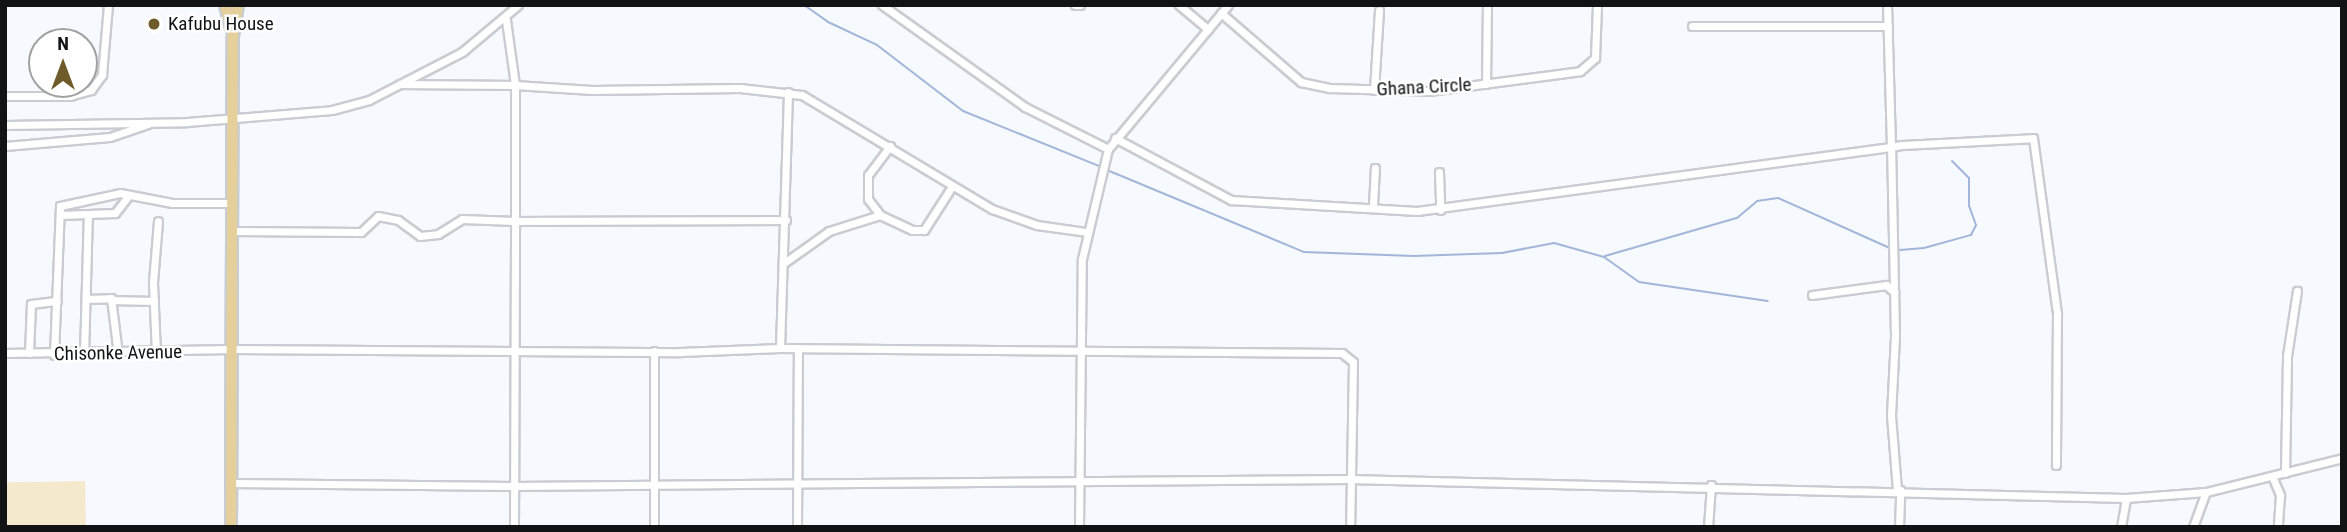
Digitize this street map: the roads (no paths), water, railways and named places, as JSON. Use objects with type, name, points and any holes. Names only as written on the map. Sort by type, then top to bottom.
[{"type":"main road","points":[[231,527],[232,5]]},
{"type":"street","points":[[5,96],[70,96],[91,90],[102,75],[108,5]]},
{"type":"street","points":[[5,125],[233,119],[332,110],[369,100],[462,52],[506,20],[518,5]]},
{"type":"street","points":[[882,5],[1025,107],[1108,149]]},
{"type":"street","points":[[1179,5],[1208,29]]},
{"type":"street","points":[[1079,527],[1080,351],[1086,232],[1108,149],[1228,5]]},
{"type":"street","points":[[1486,84],[1487,5]]},
{"type":"street","name":"Ghana Circle","points":[[1221,13],[1301,82],[1374,90],[1439,90],[1567,74],[1589,66],[1597,49],[1597,5]]},
{"type":"street","points":[[1887,5],[1894,292],[1891,415],[1899,490],[1899,527]]},
{"type":"street","points":[[1374,90],[1379,10]]},
{"type":"street","points":[[506,20],[515,85],[514,527]]},
{"type":"street","points":[[1692,26],[1888,26]]},
{"type":"street","points":[[400,85],[515,85],[592,90],[693,87],[788,92],[806,96],[890,146],[951,188],[1037,225],[1086,232]]},
{"type":"street","points":[[780,348],[788,92]]},
{"type":"street","points":[[5,146],[110,137],[151,122]]},
{"type":"street","points":[[1115,138],[1231,200],[1373,205],[1440,211],[1891,147],[2033,138],[2057,314],[2056,465]]},
{"type":"street","points":[[890,146],[868,175],[867,199],[880,215],[912,230],[924,230],[951,188]]},
{"type":"street","points":[[1373,205],[1375,168]]},
{"type":"street","points":[[1439,172],[1440,211]]},
{"type":"street","points":[[54,355],[62,204],[85,202],[120,192],[172,203],[232,203]]},
{"type":"street","points":[[60,215],[115,214],[129,195]]},
{"type":"street","points":[[84,354],[85,202]]},
{"type":"street","points":[[784,263],[829,231],[880,215]]},
{"type":"street","points":[[233,231],[360,232],[378,216],[398,220],[420,236],[445,231],[463,219],[786,220]]},
{"type":"street","points":[[156,354],[154,301],[158,221]]},
{"type":"street","points":[[85,279],[86,299],[154,301]]},
{"type":"street","points":[[1812,295],[1886,285],[1894,292]]},
{"type":"street","points":[[2285,473],[2287,356],[2297,291]]},
{"type":"street","points":[[111,300],[118,354]]},
{"type":"street","points":[[29,353],[31,304],[57,301]]},
{"type":"street","points":[[797,348],[797,527]]},
{"type":"street","name":"Chisonke Avenue","points":[[5,353],[156,354],[231,349],[654,351],[797,348],[1347,354],[1354,374],[1349,479]]},
{"type":"street","points":[[654,351],[654,527]]},
{"type":"street","points":[[233,484],[513,486],[1349,479],[1711,485],[2126,498],[2206,492],[2342,458]]},
{"type":"street","points":[[2272,476],[2280,495],[2278,527]]},
{"type":"street","points":[[1349,479],[1350,527]]},
{"type":"street","points":[[1708,527],[1711,485]]},
{"type":"street","points":[[2193,527],[2206,492]]},
{"type":"street","points":[[2121,527],[2126,498]]},
{"type":"waterway","points":[[804,5],[828,22],[877,45],[963,111],[1099,166]]},
{"type":"waterway","points":[[1900,250],[1924,248],[1971,235],[1976,225],[1969,206],[1969,178],[1952,161]]},
{"type":"waterway","points":[[1107,170],[1304,252],[1414,256],[1502,253],[1554,243],[1604,257],[1639,282],[1768,301]]},
{"type":"waterway","points":[[1605,256],[1737,218],[1757,201],[1778,198],[1890,248]]},
{"type":"place","name":"Kafubu House","points":[[154,24]]}]
